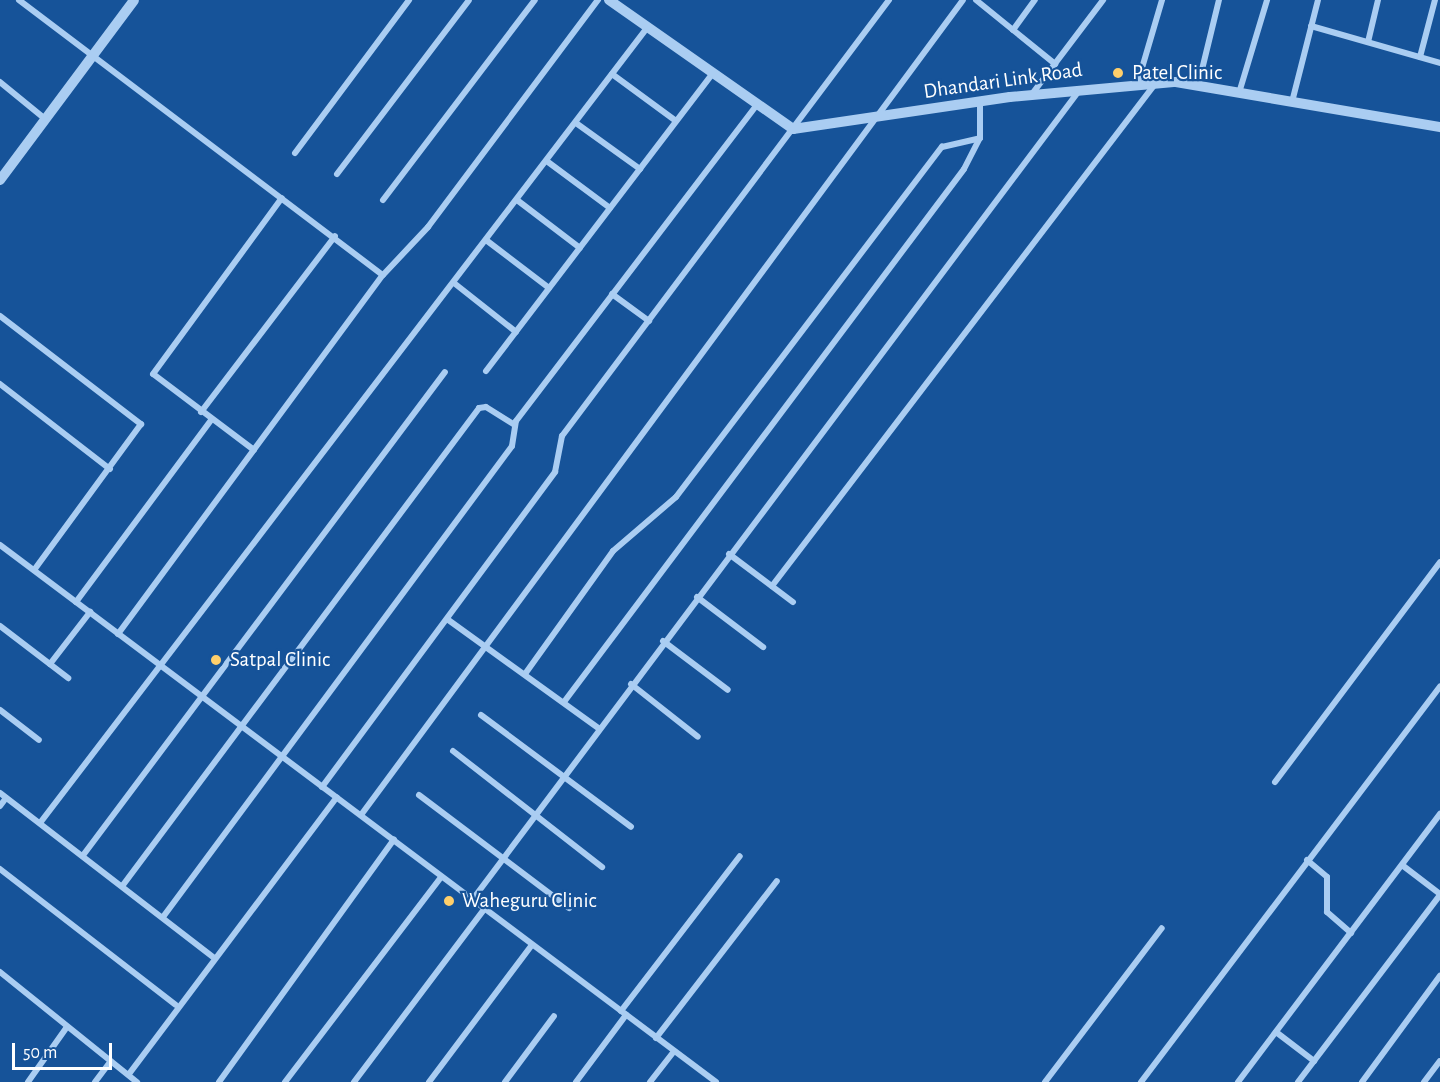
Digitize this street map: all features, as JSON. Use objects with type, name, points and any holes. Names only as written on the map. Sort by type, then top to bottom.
[{"type":"street","points":[[19,0],[335,236],[383,275]]},
{"type":"street","points":[[2,174],[134,0]]},
{"type":"street","points":[[295,153],[409,0]]},
{"type":"street","points":[[337,174],[469,0]]},
{"type":"street","points":[[383,200],[535,0]]},
{"type":"street","points":[[118,634],[383,275],[428,226],[598,0]]},
{"type":"street","points":[[609,0],[711,76],[793,129]]},
{"type":"street","points":[[322,787],[555,472],[562,436],[889,0]]},
{"type":"street","points":[[361,815],[486,648],[591,498],[963,0]]},
{"type":"street","points":[[976,0],[1055,64]]},
{"type":"street","points":[[1013,30],[1035,0]]},
{"type":"street","points":[[1032,95],[1103,0]]},
{"type":"street","points":[[1137,85],[1162,0]]},
{"type":"street","points":[[1198,86],[1219,0]]},
{"type":"street","points":[[1239,93],[1267,0]]},
{"type":"street","points":[[1292,102],[1318,0]]},
{"type":"street","points":[[1368,42],[1378,0]]},
{"type":"street","points":[[1420,57],[1435,0]]},
{"type":"street","points":[[1311,26],[1440,63]]},
{"type":"street","points":[[40,823],[548,162],[647,28]]},
{"type":"street","points":[[612,74],[676,121]]},
{"type":"street","points":[[486,370],[711,76]]},
{"type":"street","points":[[0,82],[44,118]]},
{"type":"street","points":[[772,586],[1155,83]]},
{"type":"street","name":"Dhandari Link Road","points":[[793,129],[875,120],[1032,95],[1155,83],[1198,86],[1440,127]]},
{"type":"street","points":[[473,899],[663,641],[1080,89]]},
{"type":"street","points":[[564,702],[964,169],[980,138],[980,102]]},
{"type":"street","points":[[164,916],[284,758],[512,446],[515,425],[756,106]]},
{"type":"street","points":[[576,123],[640,169]]},
{"type":"street","points":[[525,674],[613,551],[676,497],[942,147],[951,141],[980,138]]},
{"type":"street","points":[[548,162],[610,208]]},
{"type":"street","points":[[254,450],[156,380],[154,369],[282,198]]},
{"type":"street","points":[[517,200],[580,248]]},
{"type":"street","points":[[201,412],[335,236]]},
{"type":"street","points":[[486,240],[549,288]]},
{"type":"street","points":[[454,283],[516,332]]},
{"type":"street","points":[[612,294],[649,321]]},
{"type":"street","points":[[0,316],[138,420],[140,429],[34,570]]},
{"type":"street","points":[[84,854],[445,372]]},
{"type":"street","points":[[0,384],[110,469]]},
{"type":"street","points":[[123,885],[479,408],[486,407],[515,425]]},
{"type":"street","points":[[76,602],[211,420]]},
{"type":"street","points":[[0,545],[716,1082]]},
{"type":"street","points":[[729,554],[793,602]]},
{"type":"street","points":[[1275,782],[1439,566]]},
{"type":"street","points":[[697,597],[763,647]]},
{"type":"street","points":[[50,664],[90,612]]},
{"type":"street","points":[[447,619],[598,728]]},
{"type":"street","points":[[0,626],[68,678]]},
{"type":"street","points":[[663,641],[728,690]]},
{"type":"street","points":[[631,684],[698,737]]},
{"type":"street","points":[[1141,1082],[1306,860],[1440,686]]},
{"type":"street","points":[[0,711],[39,740]]},
{"type":"street","points":[[481,715],[631,827]]},
{"type":"street","points":[[453,751],[602,867]]},
{"type":"street","points":[[419,795],[569,908]]},
{"type":"street","points":[[0,806],[3,796],[84,854],[213,957]]},
{"type":"street","points":[[129,1074],[176,1005],[337,797]]},
{"type":"street","points":[[1238,1082],[1440,814]]},
{"type":"street","points":[[219,1082],[394,839]]},
{"type":"street","points":[[576,1082],[740,856]]},
{"type":"street","points":[[1306,860],[1327,877],[1327,912],[1351,933]]},
{"type":"street","points":[[1298,1082],[1440,894],[1402,865]]},
{"type":"street","points":[[0,869],[176,1005]]},
{"type":"street","points":[[285,1082],[441,877]]},
{"type":"street","points":[[656,1038],[777,881]]},
{"type":"street","points":[[354,1082],[485,908]]},
{"type":"street","points":[[1046,1082],[1162,928]]},
{"type":"street","points":[[429,1082],[532,945]]},
{"type":"street","points":[[0,972],[137,1082]]},
{"type":"street","points":[[1362,1082],[1440,976]]},
{"type":"street","points":[[504,1082],[554,1016]]},
{"type":"street","points":[[28,1082],[67,1027]]},
{"type":"street","points":[[1276,1032],[1314,1061]]},
{"type":"street","points":[[650,1082],[674,1051]]},
{"type":"street","points":[[96,1082],[111,1061]]},
{"type":"street","points":[[1424,1082],[1440,1061]]},
{"type":"place","name":"Patel Clinic","points":[[1118,73]]},
{"type":"place","name":"Satpal Clinic","points":[[216,660]]},
{"type":"place","name":"Waheguru Clinic","points":[[449,901]]}]
